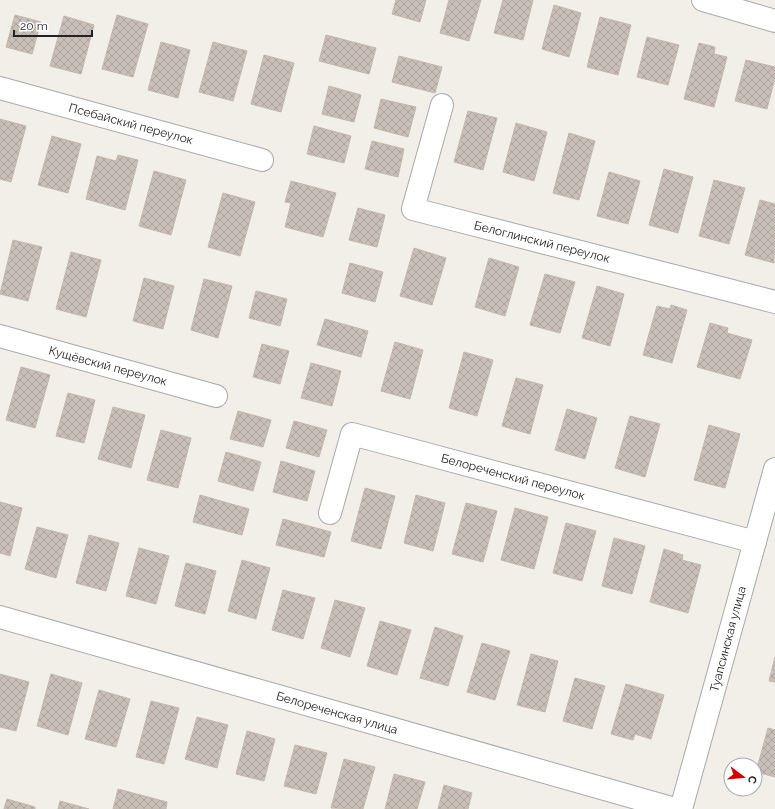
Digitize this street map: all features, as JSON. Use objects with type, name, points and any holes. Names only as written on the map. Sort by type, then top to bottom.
[{"type":"street","points":[[703,0],[775,20]]},
{"type":"street","name":"Псебайский переулок","points":[[0,88],[262,160]]},
{"type":"street","name":"Белоглинский переулок","points":[[442,105],[413,209],[775,302]]},
{"type":"street","name":"Кущёвский переулок","points":[[0,336],[216,396]]},
{"type":"street","name":"Белореченский переулок","points":[[330,513],[352,434],[755,542]]},
{"type":"street","name":"Туапсинская улица","points":[[681,809],[775,469]]},
{"type":"street","name":"Белореченская улица","points":[[0,617],[675,809]]},
{"type":"building","points":[[396,0],[426,0],[420,22],[392,14]]},
{"type":"building","points":[[449,0],[481,0],[469,41],[440,33]]},
{"type":"building","points":[[503,0],[533,0],[523,40],[494,33]]},
{"type":"building","points":[[554,5],[581,13],[569,57],[542,49]]},
{"type":"building","points":[[15,15],[41,22],[32,54],[6,47]]},
{"type":"building","points":[[117,15],[148,24],[133,77],[102,69]]},
{"type":"building","points":[[64,16],[94,25],[81,74],[50,66]]},
{"type":"building","points":[[600,17],[631,25],[618,75],[587,67]]},
{"type":"building","points":[[326,35],[376,48],[369,74],[319,61]]},
{"type":"building","points":[[647,37],[679,45],[668,85],[637,77]]},
{"type":"building","points":[[161,42],[190,50],[178,98],[148,90]]},
{"type":"building","points":[[213,42],[247,51],[233,101],[199,92]]},
{"type":"building","points":[[699,43],[715,47],[714,54],[727,57],[714,107],[684,99]]},
{"type":"building","points":[[264,55],[294,63],[281,112],[251,104]]},
{"type":"building","points":[[399,56],[442,67],[435,93],[392,82]]},
{"type":"building","points":[[746,60],[775,67],[775,78],[767,109],[735,101]]},
{"type":"building","points":[[329,86],[361,95],[354,122],[322,114]]},
{"type":"building","points":[[381,99],[416,107],[408,137],[374,128]]},
{"type":"building","points":[[468,111],[497,118],[483,170],[454,162]]},
{"type":"building","points":[[0,119],[26,126],[11,182],[0,179]]},
{"type":"building","points":[[516,123],[547,132],[534,181],[503,172]]},
{"type":"building","points":[[314,126],[351,136],[344,163],[307,154]]},
{"type":"building","points":[[569,133],[595,141],[579,200],[553,193]]},
{"type":"building","points":[[52,136],[81,144],[68,193],[38,185]]},
{"type":"building","points":[[372,141],[404,149],[398,177],[365,169]]},
{"type":"building","points":[[118,155],[138,160],[125,210],[86,199],[97,156],[116,161]]},
{"type":"building","points":[[664,169],[693,177],[678,233],[649,225]]},
{"type":"building","points":[[154,171],[186,180],[171,235],[139,226]]},
{"type":"building","points":[[609,172],[640,181],[628,224],[597,216]]},
{"type":"building","points":[[714,180],[745,188],[729,244],[699,236]]},
{"type":"building","points":[[291,181],[336,193],[323,237],[285,227],[291,203],[285,202]]},
{"type":"building","points":[[223,193],[255,202],[240,256],[208,247]]},
{"type":"building","points":[[760,200],[775,204],[774,263],[745,255]]},
{"type":"building","points":[[358,208],[385,215],[377,247],[349,240]]},
{"type":"building","points":[[13,240],[42,247],[28,301],[0,294]]},
{"type":"building","points":[[414,248],[446,258],[432,305],[400,296]]},
{"type":"building","points":[[71,252],[101,260],[86,317],[56,309]]},
{"type":"building","points":[[489,258],[519,267],[505,316],[475,307]]},
{"type":"building","points":[[350,263],[383,272],[375,302],[342,293]]},
{"type":"building","points":[[545,274],[575,282],[560,333],[530,325]]},
{"type":"building","points":[[144,278],[174,286],[163,329],[133,321]]},
{"type":"building","points":[[204,279],[232,286],[218,338],[191,330]]},
{"type":"building","points":[[597,286],[624,294],[610,346],[582,338]]},
{"type":"building","points":[[256,291],[287,299],[280,326],[249,318]]},
{"type":"building","points":[[671,305],[687,310],[672,363],[643,355],[657,306],[670,309]]},
{"type":"building","points":[[325,319],[368,331],[361,357],[317,345]]},
{"type":"building","points":[[710,323],[728,328],[727,333],[752,340],[740,379],[697,367]]},
{"type":"building","points":[[395,342],[423,350],[410,399],[381,391]]},
{"type":"building","points":[[262,344],[289,351],[280,384],[253,377]]},
{"type":"building","points":[[464,352],[493,360],[477,416],[449,408]]},
{"type":"building","points":[[311,363],[341,371],[332,406],[301,398]]},
{"type":"building","points":[[21,367],[50,375],[35,428],[6,420]]},
{"type":"building","points":[[516,378],[543,385],[530,434],[502,426]]},
{"type":"building","points":[[68,393],[95,400],[84,443],[56,436]]},
{"type":"building","points":[[113,407],[145,415],[131,468],[98,459]]},
{"type":"building","points":[[567,409],[597,418],[585,459],[555,450]]},
{"type":"building","points":[[238,411],[271,420],[263,447],[230,439]]},
{"type":"building","points":[[630,416],[660,424],[645,477],[615,468]]},
{"type":"building","points":[[294,421],[327,430],[319,457],[286,448]]},
{"type":"building","points":[[709,425],[740,434],[725,488],[694,480]]},
{"type":"building","points":[[161,430],[191,438],[178,488],[147,480]]},
{"type":"building","points":[[226,452],[261,462],[253,491],[218,481]]},
{"type":"building","points":[[281,461],[315,471],[307,501],[273,492]]},
{"type":"building","points":[[365,488],[395,496],[381,549],[351,541]]},
{"type":"building","points":[[200,495],[249,509],[242,535],[193,522]]},
{"type":"building","points":[[416,495],[445,503],[433,551],[404,543]]},
{"type":"building","points":[[0,502],[22,508],[10,556],[0,553]]},
{"type":"building","points":[[466,503],[497,511],[483,562],[452,554]]},
{"type":"building","points":[[515,508],[548,517],[534,569],[501,560]]},
{"type":"building","points":[[283,519],[331,532],[324,557],[276,545]]},
{"type":"building","points":[[566,523],[596,531],[582,581],[553,573]]},
{"type":"building","points":[[37,527],[68,535],[56,578],[25,569]]},
{"type":"building","points":[[89,535],[119,543],[106,591],[76,583]]},
{"type":"building","points":[[614,538],[645,546],[632,594],[602,586]]},
{"type":"building","points":[[139,548],[169,556],[156,604],[126,596]]},
{"type":"building","points":[[664,549],[683,555],[682,560],[701,565],[688,613],[650,602]]},
{"type":"building","points":[[242,560],[270,568],[256,619],[228,611]]},
{"type":"building","points":[[186,563],[216,571],[205,614],[175,606]]},
{"type":"building","points":[[283,590],[315,598],[303,639],[272,630]]},
{"type":"building","points":[[335,600],[365,608],[350,657],[321,648]]},
{"type":"building","points":[[380,621],[411,630],[397,675],[367,666]]},
{"type":"building","points":[[435,627],[463,636],[448,686],[420,678]]},
{"type":"building","points":[[482,643],[510,651],[495,700],[467,692]]},
{"type":"building","points":[[531,654],[558,661],[545,712],[517,705]]},
{"type":"building","points":[[775,657],[775,682],[769,681]]},
{"type":"building","points":[[0,674],[29,682],[16,731],[0,727]]},
{"type":"building","points":[[51,674],[82,683],[68,735],[37,726]]},
{"type":"building","points":[[575,678],[605,686],[592,729],[563,721]]},
{"type":"building","points":[[626,684],[664,695],[651,739],[635,734],[633,740],[611,734]]},
{"type":"building","points":[[99,690],[130,699],[116,747],[85,739]]},
{"type":"building","points":[[151,701],[179,708],[164,764],[136,757]]},
{"type":"building","points":[[197,717],[228,725],[217,768],[185,759]]},
{"type":"building","points":[[768,728],[775,730],[775,777],[763,774],[763,757],[760,757]]},
{"type":"building","points":[[247,731],[275,739],[264,781],[236,774]]},
{"type":"building","points":[[295,745],[327,753],[316,794],[284,786]]},
{"type":"building","points":[[344,759],[375,767],[363,809],[331,808]]},
{"type":"building","points":[[394,774],[425,782],[417,809],[385,809]]},
{"type":"building","points":[[444,785],[472,793],[468,809],[438,809]]},
{"type":"building","points":[[118,789],[167,802],[166,809],[113,809]]},
{"type":"building","points":[[7,799],[35,807],[35,809],[4,809]]},
{"type":"building","points":[[60,801],[89,809],[58,809]]}]
